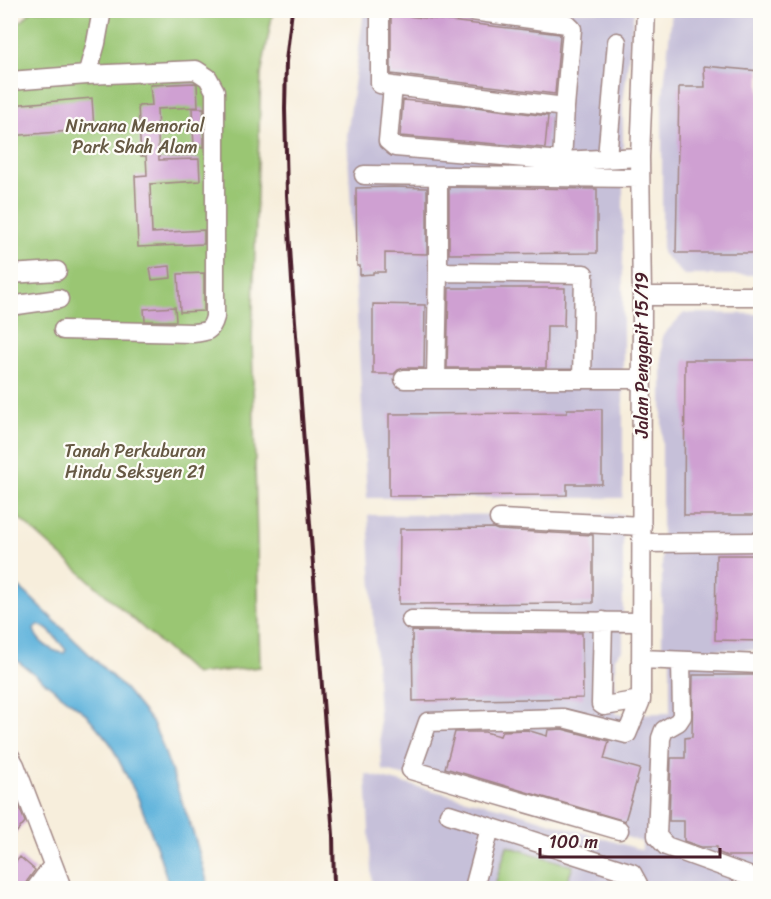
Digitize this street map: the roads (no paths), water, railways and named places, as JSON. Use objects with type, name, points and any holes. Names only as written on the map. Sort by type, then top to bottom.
[{"type":"street","points":[[87,75],[102,10]]},
{"type":"street","points":[[380,10],[380,84],[565,107]]},
{"type":"street","points":[[465,10],[567,24],[572,29],[562,161]]},
{"type":"street","name":"Jalan Pengapit 15/19","points":[[641,699],[640,157],[646,10]]},
{"type":"street","points":[[607,159],[617,42]]},
{"type":"street","points":[[10,81],[196,70],[208,78],[215,91],[215,317],[213,327],[206,332],[192,333],[63,330]]},
{"type":"street","points":[[393,87],[388,141],[395,147],[562,161],[640,157]]},
{"type":"street","points":[[364,175],[640,178]]},
{"type":"street","points":[[436,379],[438,176]]},
{"type":"street","points":[[10,274],[57,271]]},
{"type":"street","points":[[438,273],[584,274],[582,379]]},
{"type":"street","points":[[642,296],[760,296]]},
{"type":"street","points":[[10,306],[59,298]]},
{"type":"street","points":[[404,379],[642,379]]},
{"type":"street","points":[[499,519],[708,543],[760,542]]},
{"type":"street","points":[[411,620],[641,622]]},
{"type":"street","points":[[603,621],[601,704],[604,706],[641,699]]},
{"type":"street","points":[[641,659],[760,664]]},
{"type":"street","points":[[681,661],[682,716],[678,722],[664,730],[662,738],[657,836],[666,846],[760,880]]},
{"type":"street","points":[[619,830],[411,770],[428,722],[563,718],[627,734],[641,699]]},
{"type":"street","points":[[10,756],[62,888]]},
{"type":"street","points":[[449,814],[632,873],[638,888]]},
{"type":"street","points":[[474,888],[490,828]]},
{"type":"street","points":[[36,888],[53,865]]},
{"type":"water","points":[[11,581],[126,690],[152,722],[195,838],[209,888],[170,888],[138,798],[110,743],[86,714],[11,656]],"holes":[[[38,625],[54,635],[66,650],[64,653],[41,642],[34,629]]]},
{"type":"railway","points":[[292,10],[286,61],[287,195],[333,835],[334,888]]},
{"type":"park label","name":"Nirvana Memorial Park Shah Alam","points":[[135,136]]},
{"type":"park label","name":"Tanah Perkuburan Hindu Seksyen 21","points":[[135,461]]}]
